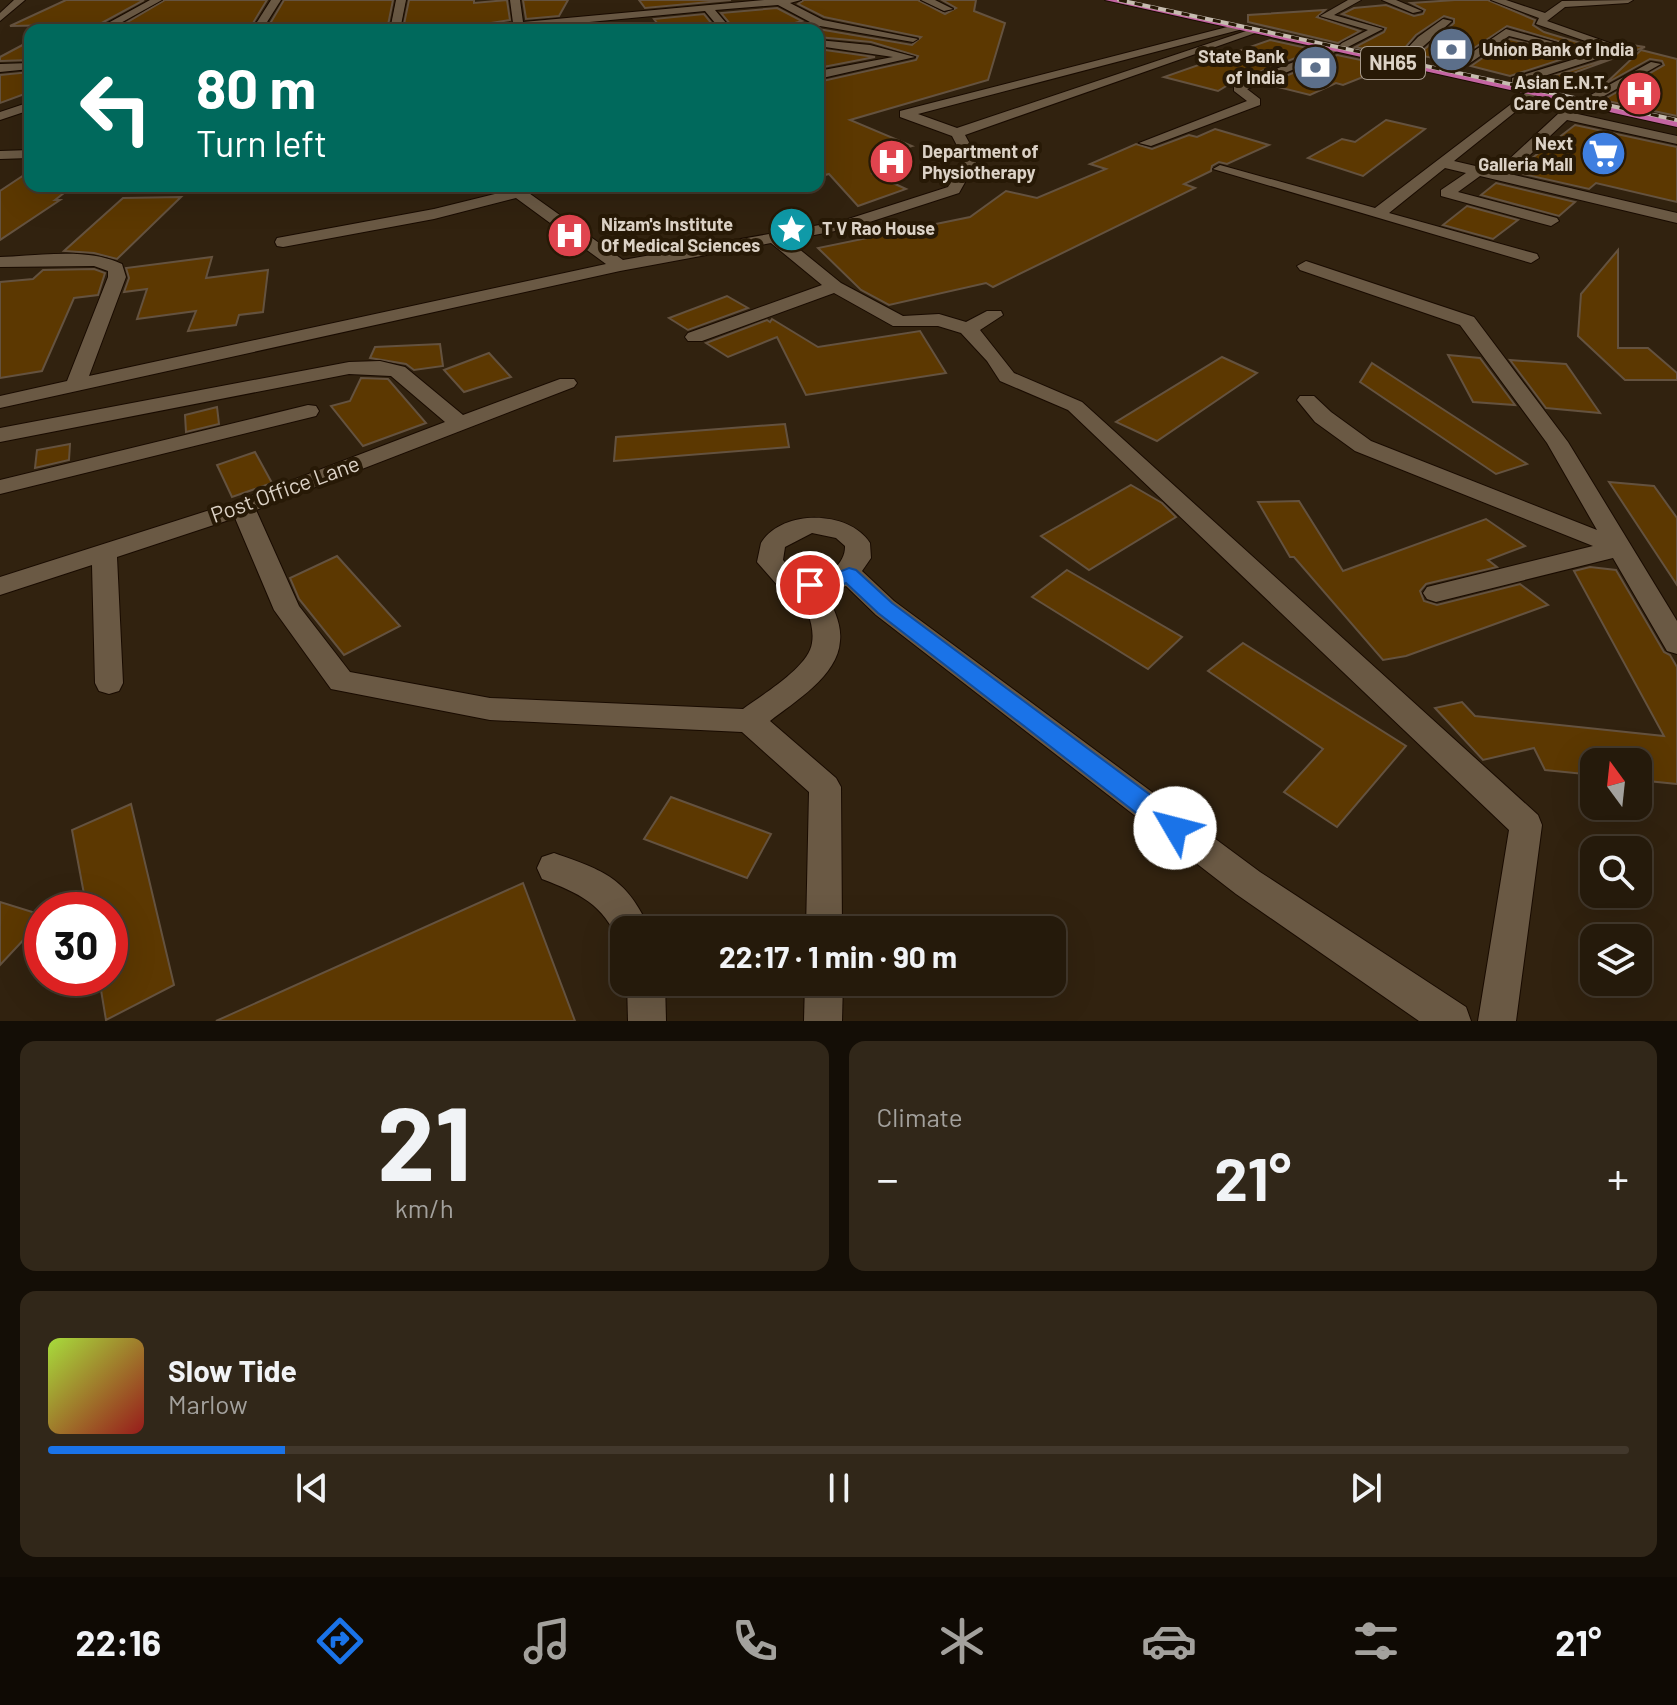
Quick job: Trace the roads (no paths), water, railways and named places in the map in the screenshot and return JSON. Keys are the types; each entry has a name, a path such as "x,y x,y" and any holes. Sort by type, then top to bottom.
{"highway":[{"name":"NH65","path":"1110,0 1253,32 1405,57 1677,113"},
{"name":"NH65","path":"1136,0 1531,93 1677,123"}],"street":[{"path":"0,18 20,0"},
{"path":"112,24 157,0"},
{"path":"261,24 276,0"},
{"path":"396,24 401,0"},
{"path":"515,0 518,24"},
{"path":"530,24 796,0"},
{"path":"926,0 948,9"},
{"path":"1146,143 1256,102 1238,88 1349,49 1378,29 1325,16 1356,0"},
{"path":"1387,0 1417,11"},
{"path":"1496,0 1604,46 1593,53 1516,81"},
{"path":"1545,23 1562,4 1628,0"},
{"path":"780,2 820,23 913,39"},
{"path":"708,9 722,24"},
{"path":"645,14 654,24"},
{"path":"1502,14 1545,23"},
{"path":"1405,57 1422,39 1447,21"},
{"path":"815,24 820,23"},
{"path":"1235,28 905,114 957,133 1145,66 1253,32"},
{"path":"1456,68 1506,32 1593,53"},
{"path":"824,44 870,48 909,57 824,74"},
{"path":"1118,58 1145,66"},
{"path":"1532,63 1554,68"},
{"path":"1593,97 1655,64"},
{"path":"0,68 24,66"},
{"path":"1379,213 1531,93"},
{"path":"0,105 24,98"},
{"path":"1510,166 1577,103"},
{"path":"0,116 24,108"},
{"path":"1564,115 1677,140"},
{"path":"0,402 620,266 845,225 954,190 971,159 957,133"},
{"path":"0,155 24,154"},
{"path":"1448,159 1510,166 1677,206"},
{"path":"1448,159 1478,171 1677,218"},
{"path":"1220,169 1531,258"},
{"path":"1478,171 1446,193 1551,221"},
{"path":"283,242 434,214 504,192"},
{"path":"518,192 620,266"},
{"path":"775,238 835,287 900,322 939,320 968,329 995,358 1007,377 1075,406 1526,825 1497,1021"},
{"path":"0,262 85,261 110,263 116,268 117,277 75,386"},
{"path":"1306,266 1467,321 1557,442 1677,644"},
{"path":"695,337 835,287"},
{"path":"968,329 994,315"},
{"path":"0,435 349,368 380,367 398,371 460,424"},
{"name":"Post Office Lane","path":"0,586 243,507 567,383"},
{"path":"1307,400 1323,417 1363,446 1620,548"},
{"path":"0,487 308,411"},
{"path":"243,507 287,610 341,681 490,709 749,721 825,787 824,916"},
{"path":"827,526 848,534 860,553 860,560 849,574 827,584 810,585 785,578 770,562 773,543 795,529 827,526"},
{"path":"1436,593 1620,548"},
{"path":"104,551 109,683"},
{"path":"849,574 885,608 1248,883 1452,1021"},
{"path":"749,721 812,670 826,648 826,625 810,585"},
{"path":"554,868 602,885 625,916"},
{"path":"646,996 647,1021"},
{"path":"823,1021 824,996"}],"railway":[{"path":"1119,0 1677,120"}],"place":[{"name":"Union Bank of India","path":"1451,50"},
{"name":"State Bank of India","path":"1316,67"},
{"name":"Asian E.N.T. Care Centre","path":"1639,93"},
{"name":"Next Galleria Mall","path":"1604,154"},
{"name":"Department of Physiotherapy","path":"891,162"},
{"name":"T V Rao House","path":"791,229"},
{"name":"Nizam's Institute Of Medical Sciences","path":"570,235"}]}
